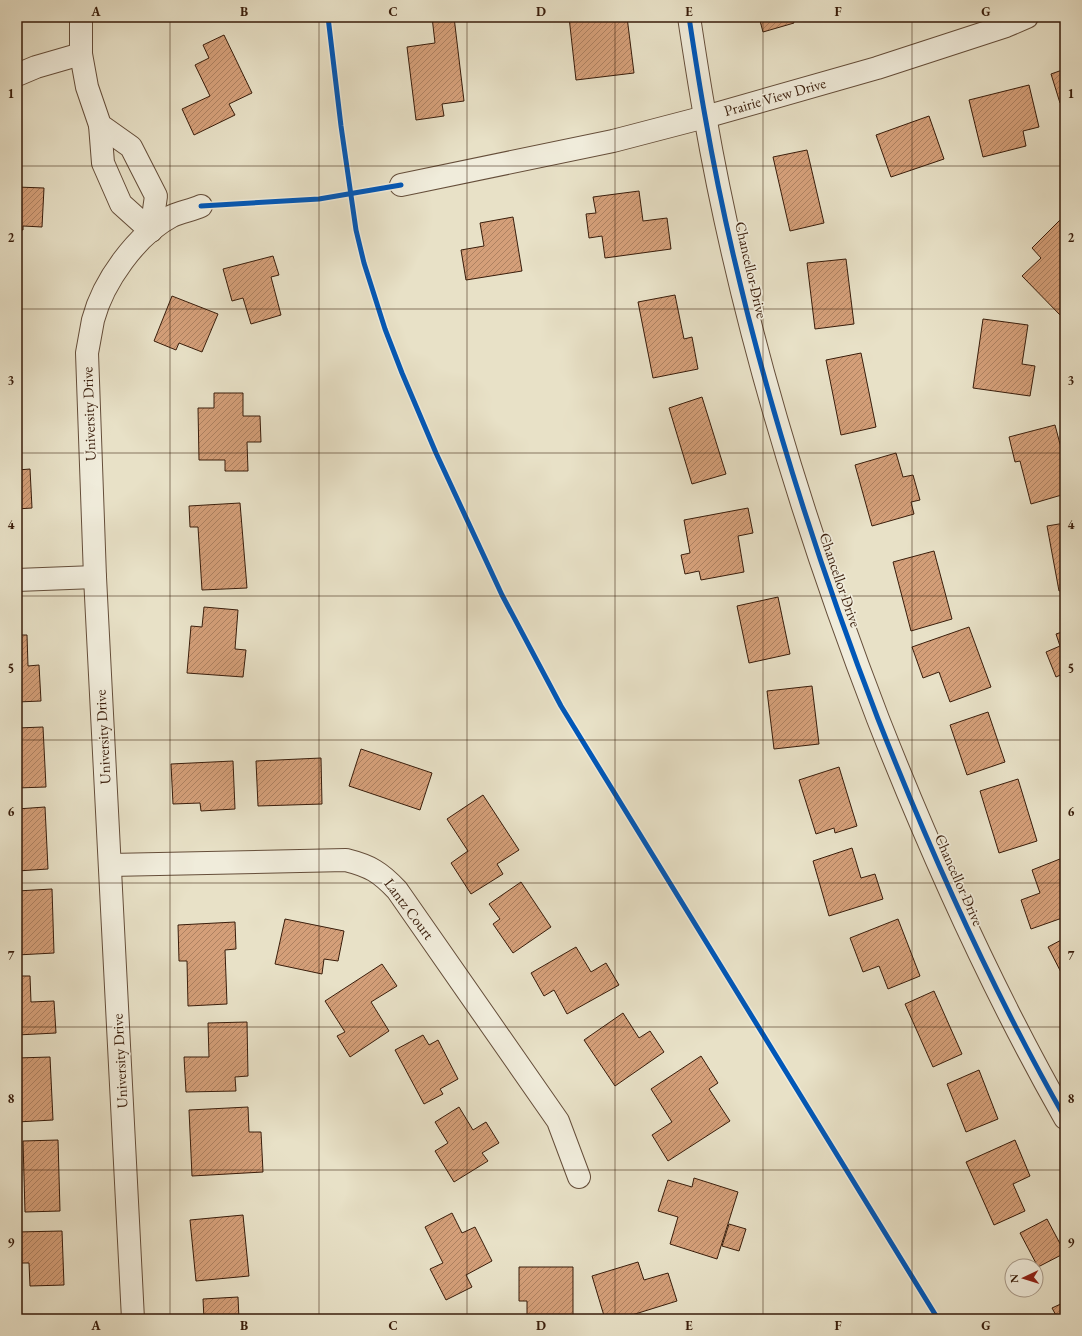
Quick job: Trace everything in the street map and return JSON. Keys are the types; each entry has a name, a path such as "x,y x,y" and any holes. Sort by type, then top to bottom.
{"street":[{"path":"81,17 82,54 87,87 100,125 103,163 121,204 151,230"},
{"name":"Chancellor Drive","path":"689,17 705,117 734,256 765,377 804,512 849,642 907,793 955,904 1007,1013 1065,1118"},
{"name":"Prairie View Drive","path":"400,185 598,144 705,117 877,68 1006,26 1027,17"},
{"path":"17,75 36,67 82,54"},
{"path":"100,125 130,147 156,196 151,230"},
{"name":"University Drive","path":"132,1319 95,577 88,353 94,319 106,287 125,258 151,230 172,216 201,206"},
{"path":"17,580 95,577"},
{"name":"Lantz Court","path":"110,865 346,860 366,864 383,875 397,890 558,1121 579,1177"}],"building":[{"path":"432,17 454,17 464,101 442,104 444,116 416,120 407,47 435,43"},
{"path":"569,17 627,17 634,73 576,80"},
{"path":"759,17 800,17 793,19 794,23 763,32"},
{"path":"224,35 252,93 229,104 235,115 194,135 182,109 210,96 195,65 209,58 203,45"},
{"path":"1065,69 1065,102 1060,103 1051,74"},
{"path":"1029,85 1039,127 1023,131 1026,146 983,157 969,100"},
{"path":"929,116 944,159 891,177 876,135"},
{"path":"807,150 824,223 790,231 773,157"},
{"path":"17,187 44,188 42,227 23,226 23,230 17,230"},
{"path":"639,191 643,221 667,218 671,249 605,258 602,236 589,238 586,214 596,213 593,197"},
{"path":"513,217 522,271 466,280 461,250 484,246 480,223"},
{"path":"1062,218 1065,221 1065,314 1062,317 1022,276 1041,258 1032,248"},
{"path":"273,256 279,275 271,277 281,315 251,324 243,298 232,301 223,269"},
{"path":"846,259 854,324 815,329 807,263"},
{"path":"675,295 684,339 692,337 698,369 653,378 638,302"},
{"path":"172,296 218,314 202,352 179,343 176,350 154,341"},
{"path":"983,319 1028,325 1022,364 1035,366 1030,396 973,388"},
{"path":"861,353 876,427 841,435 826,360"},
{"path":"214,393 243,393 243,416 260,416 261,442 247,442 248,471 225,471 225,460 199,460 198,408 214,408"},
{"path":"702,397 726,474 692,484 669,408"},
{"path":"1055,425 1065,463 1065,494 1031,504 1020,461 1015,462 1009,437"},
{"path":"17,448 18,470 30,469 32,508 17,509"},
{"path":"896,453 903,477 913,475 920,500 911,502 914,514 872,526 855,465"},
{"path":"240,503 247,588 202,590 198,527 190,527 189,506"},
{"path":"748,508 753,533 738,536 744,572 701,580 699,571 685,574 681,555 690,553 684,520"},
{"path":"1065,523 1065,590 1059,591 1047,526"},
{"path":"934,551 952,619 911,631 893,562"},
{"path":"778,597 790,654 749,663 737,606"},
{"path":"204,607 238,610 235,649 246,650 243,677 187,673 191,626 202,627"},
{"path":"969,627 991,687 950,702 939,672 923,678 912,647"},
{"path":"1065,631 1065,673 1056,677 1046,652 1060,646 1056,634"},
{"path":"17,635 27,635 28,666 39,665 41,701 17,702"},
{"path":"812,686 819,744 774,749 767,691"},
{"path":"988,712 1005,762 967,775 950,725"},
{"path":"43,727 46,787 17,788 17,728"},
{"path":"361,749 432,773 420,810 349,786"},
{"path":"321,758 322,804 258,806 256,761"},
{"path":"233,761 235,809 201,811 200,803 173,804 171,764"},
{"path":"839,767 857,826 835,833 834,828 816,834 799,780"},
{"path":"1018,779 1037,841 999,853 980,791"},
{"path":"483,795 519,850 497,864 503,874 471,894 451,863 468,851 447,819"},
{"path":"45,807 48,869 17,871 17,809"},
{"path":"852,848 861,878 875,874 883,899 829,916 813,861"},
{"path":"1065,857 1065,917 1031,929 1021,900 1040,893 1032,870"},
{"path":"521,882 551,927 513,953 493,924 500,919 489,904"},
{"path":"52,889 54,953 17,955 17,891"},
{"path":"285,919 344,931 338,961 324,959 322,974 275,964"},
{"path":"898,919 920,976 888,989 879,966 863,972 850,938"},
{"path":"235,922 236,949 225,950 227,1004 188,1006 187,961 179,961 178,925"},
{"path":"1065,938 1065,980 1048,947"},
{"path":"576,947 591,972 606,963 619,985 567,1014 554,990 544,996 531,973"},
{"path":"382,964 397,986 371,1002 389,1031 350,1057 337,1036 345,1032 325,1001"},
{"path":"17,976 30,976 31,1002 54,1001 56,1033 17,1035"},
{"path":"934,991 962,1054 933,1067 905,1004"},
{"path":"623,1013 639,1038 650,1031 664,1052 615,1086 584,1040"},
{"path":"247,1022 248,1076 235,1077 236,1091 186,1092 184,1057 209,1057 208,1023"},
{"path":"423,1035 429,1045 438,1040 458,1079 440,1089 443,1094 424,1104 395,1050"},
{"path":"701,1056 718,1083 709,1089 730,1121 668,1161 652,1135 672,1122 651,1089"},
{"path":"50,1057 53,1120 17,1122 17,1058"},
{"path":"979,1070 998,1119 966,1132 947,1084"},
{"path":"248,1107 249,1132 261,1132 263,1172 192,1176 189,1110"},
{"path":"459,1107 473,1130 486,1122 499,1143 482,1153 488,1161 454,1182 435,1151 448,1143 435,1122"},
{"path":"58,1140 60,1211 25,1212 23,1141"},
{"path":"1015,1140 1030,1176 1013,1184 1025,1211 994,1225 966,1162"},
{"path":"694,1178 738,1192 717,1259 670,1244 678,1217 658,1211 668,1180 692,1187"},
{"path":"452,1213 462,1233 475,1227 492,1261 466,1275 472,1287 446,1300 430,1269 443,1263 425,1227"},
{"path":"243,1215 249,1276 196,1281 190,1220"},
{"path":"1047,1219 1065,1253 1044,1264 1044,1258 1033,1258 1020,1233"},
{"path":"729,1224 746,1229 739,1251 722,1246"},
{"path":"62,1231 64,1285 30,1286 29,1263 17,1263 17,1232"},
{"path":"638,1262 644,1280 668,1273 677,1301 619,1319 605,1319 592,1276"},
{"path":"519,1267 573,1267 573,1319 527,1319 527,1301 519,1301"},
{"path":"238,1297 239,1319 204,1319 203,1299"},
{"path":"1065,1302 1065,1319 1058,1319 1052,1308"}],"cycle path":[{"path":"328,17 341,126 356,230 364,263 385,329 402,373 436,453 502,595 561,706 938,1319"},
{"path":"689,17 705,116 737,270 777,422 824,571 878,719 964,922 1038,1070 1065,1118"},
{"path":"201,206 319,199 401,185"}]}
